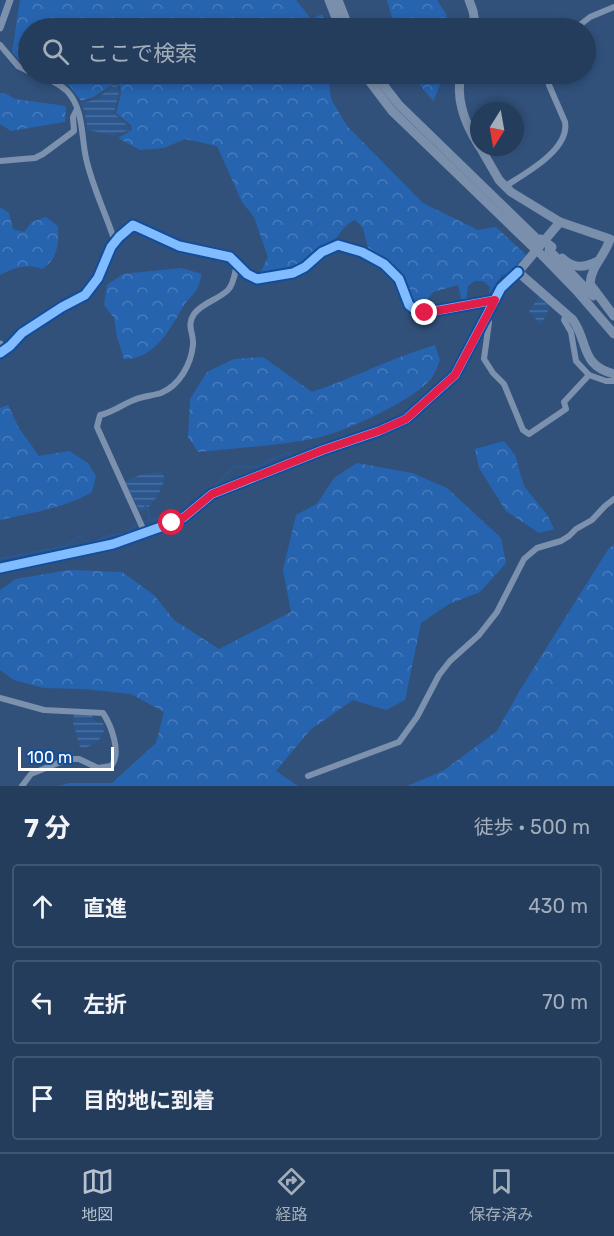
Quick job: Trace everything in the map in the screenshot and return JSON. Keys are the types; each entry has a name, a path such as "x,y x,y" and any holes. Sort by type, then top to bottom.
{"main road":[{"path":"329,0 335,18"},
{"path":"338,0 345,18"},
{"path":"470,0 474,18"},
{"path":"372,84 392,111 548,251 614,321"},
{"path":"383,84 399,105 538,242"},
{"path":"459,84 464,118 470,130"},
{"path":"485,156 504,187 560,222 612,240 590,274 590,284 614,316"},
{"path":"560,222 518,272 566,314 579,330 588,357 593,364 611,372"},
{"path":"548,251 574,266 581,267 598,261"},
{"path":"548,251 576,290 614,334"},
{"path":"576,290 584,305 614,341"}],"street":[{"path":"0,28 10,0"},
{"path":"589,18 614,7"},
{"path":"0,45 18,66"},
{"path":"57,84 67,91 81,117 86,157 115,242"},
{"path":"504,187 541,163 553,152 564,136 565,122 549,84"},
{"path":"0,161 35,158 43,154 74,130 74,117 77,109"},
{"path":"0,354 21,333 85,294 98,278 111,247 133,225 179,246 230,257 247,274 257,279 293,273 306,267 322,252 338,245 362,252 388,268 399,279 409,305 418,312 495,300"},
{"path":"145,533 97,427 100,415 108,414 136,399 162,393 186,371 193,343 189,328 190,321 201,306 229,290 237,264"},
{"path":"0,568 103,546 145,533 183,518 212,494 406,419 455,375 501,288 518,272"},
{"path":"566,314 564,320 571,332 576,361 589,375 606,381 614,381"},
{"path":"485,318 489,322 484,359 493,374 504,384 524,430 532,433 566,409 564,402 589,375"},
{"path":"0,344 0,354"},
{"path":"308,776 399,742 417,717 439,675 450,661 479,635 497,612 524,559 537,549 569,536 592,520 614,499"},
{"path":"0,699 44,710 103,713 113,739 116,751 115,761 111,766 98,768 79,759 68,759 31,774 22,786"}],"green space":[{"path":"20,0 296,0 310,18 18,18 18,59 12,52"},
{"path":"387,0 437,0 447,18 392,18"},
{"path":"67,84 113,84 93,97 81,101"},
{"path":"117,84 329,84 331,99 347,126 423,203 478,230 496,227 526,255 508,274 502,275 489,294 490,287 483,281 475,281 468,286 466,300 462,302 458,285 433,292 423,305 415,306 402,277 394,266 369,252 363,228 355,220 345,227 332,242 306,260 259,275 268,257 254,217 242,202 217,146 185,139 164,148 140,150 118,138 132,130 131,125 116,113 121,94 120,86"},
{"path":"419,84 441,84 433,101"},
{"path":"0,93 5,93 15,99 66,106 65,122 11,131 0,124"},
{"path":"0,207 9,213 13,229 24,232 32,222 46,217 58,226 54,256 42,269 31,266 20,267 0,275"},
{"path":"181,268 202,274 196,291 153,348 135,358 124,359 114,318 104,305 107,285 123,274"},
{"path":"435,345 440,360 430,380 392,407 340,431 312,439 198,452 188,437 190,399 207,372 234,359 263,357 312,392"},
{"path":"8,405 19,428 39,456 69,451 88,463 96,476 92,492 59,506 0,520 0,408"},
{"path":"504,441 515,455 524,486 548,516 554,529 539,533 506,511 479,468 475,449"},
{"path":"357,463 412,473 447,488 501,538 506,563 480,592 449,604 421,623 405,700 386,710 353,700 310,730 276,771 298,786 59,786 69,783 112,783 156,743 164,712 131,694 44,688 14,680 0,670 0,590 16,579 69,570 122,572 154,595 174,620 219,649 291,612 283,570 296,515 317,504 334,478"},
{"path":"614,545 614,786 407,786 443,771 497,731 609,548"}],"shaded area":[{"path":"113,85 117,85 119,92 114,113 128,126 129,130 113,136 86,129 87,123 82,103 97,99"},
{"path":"539,297 550,307 541,325 529,311"},
{"path":"161,472 165,478 159,493 145,510 140,512 125,481 143,474"},
{"path":"74,713 92,715 94,721 103,723 104,732 100,738 85,748 80,747 73,723"}],"waterway":[{"path":"0,14 3,0"},
{"path":"143,522 151,519 176,518 234,467 258,467 278,456 289,453 290,457 301,455 376,429 408,413"},
{"path":"145,506 149,519"},
{"path":"0,559 67,546 80,536 90,544 108,536 126,533 137,524"}],"cycle path":[{"path":"0,353 22,333 85,295 98,278 111,247 133,225 179,246 230,257 247,274 257,279 293,273 305,267 322,252 338,245 362,252 384,264 399,279 409,305 418,312 495,300"},
{"path":"0,568 113,544 172,523 183,518 212,494 406,419 455,375 501,288 518,272"}],"route":[{"path":"172,523 183,518 212,494 406,419 455,375 495,300 425,313"}]}
